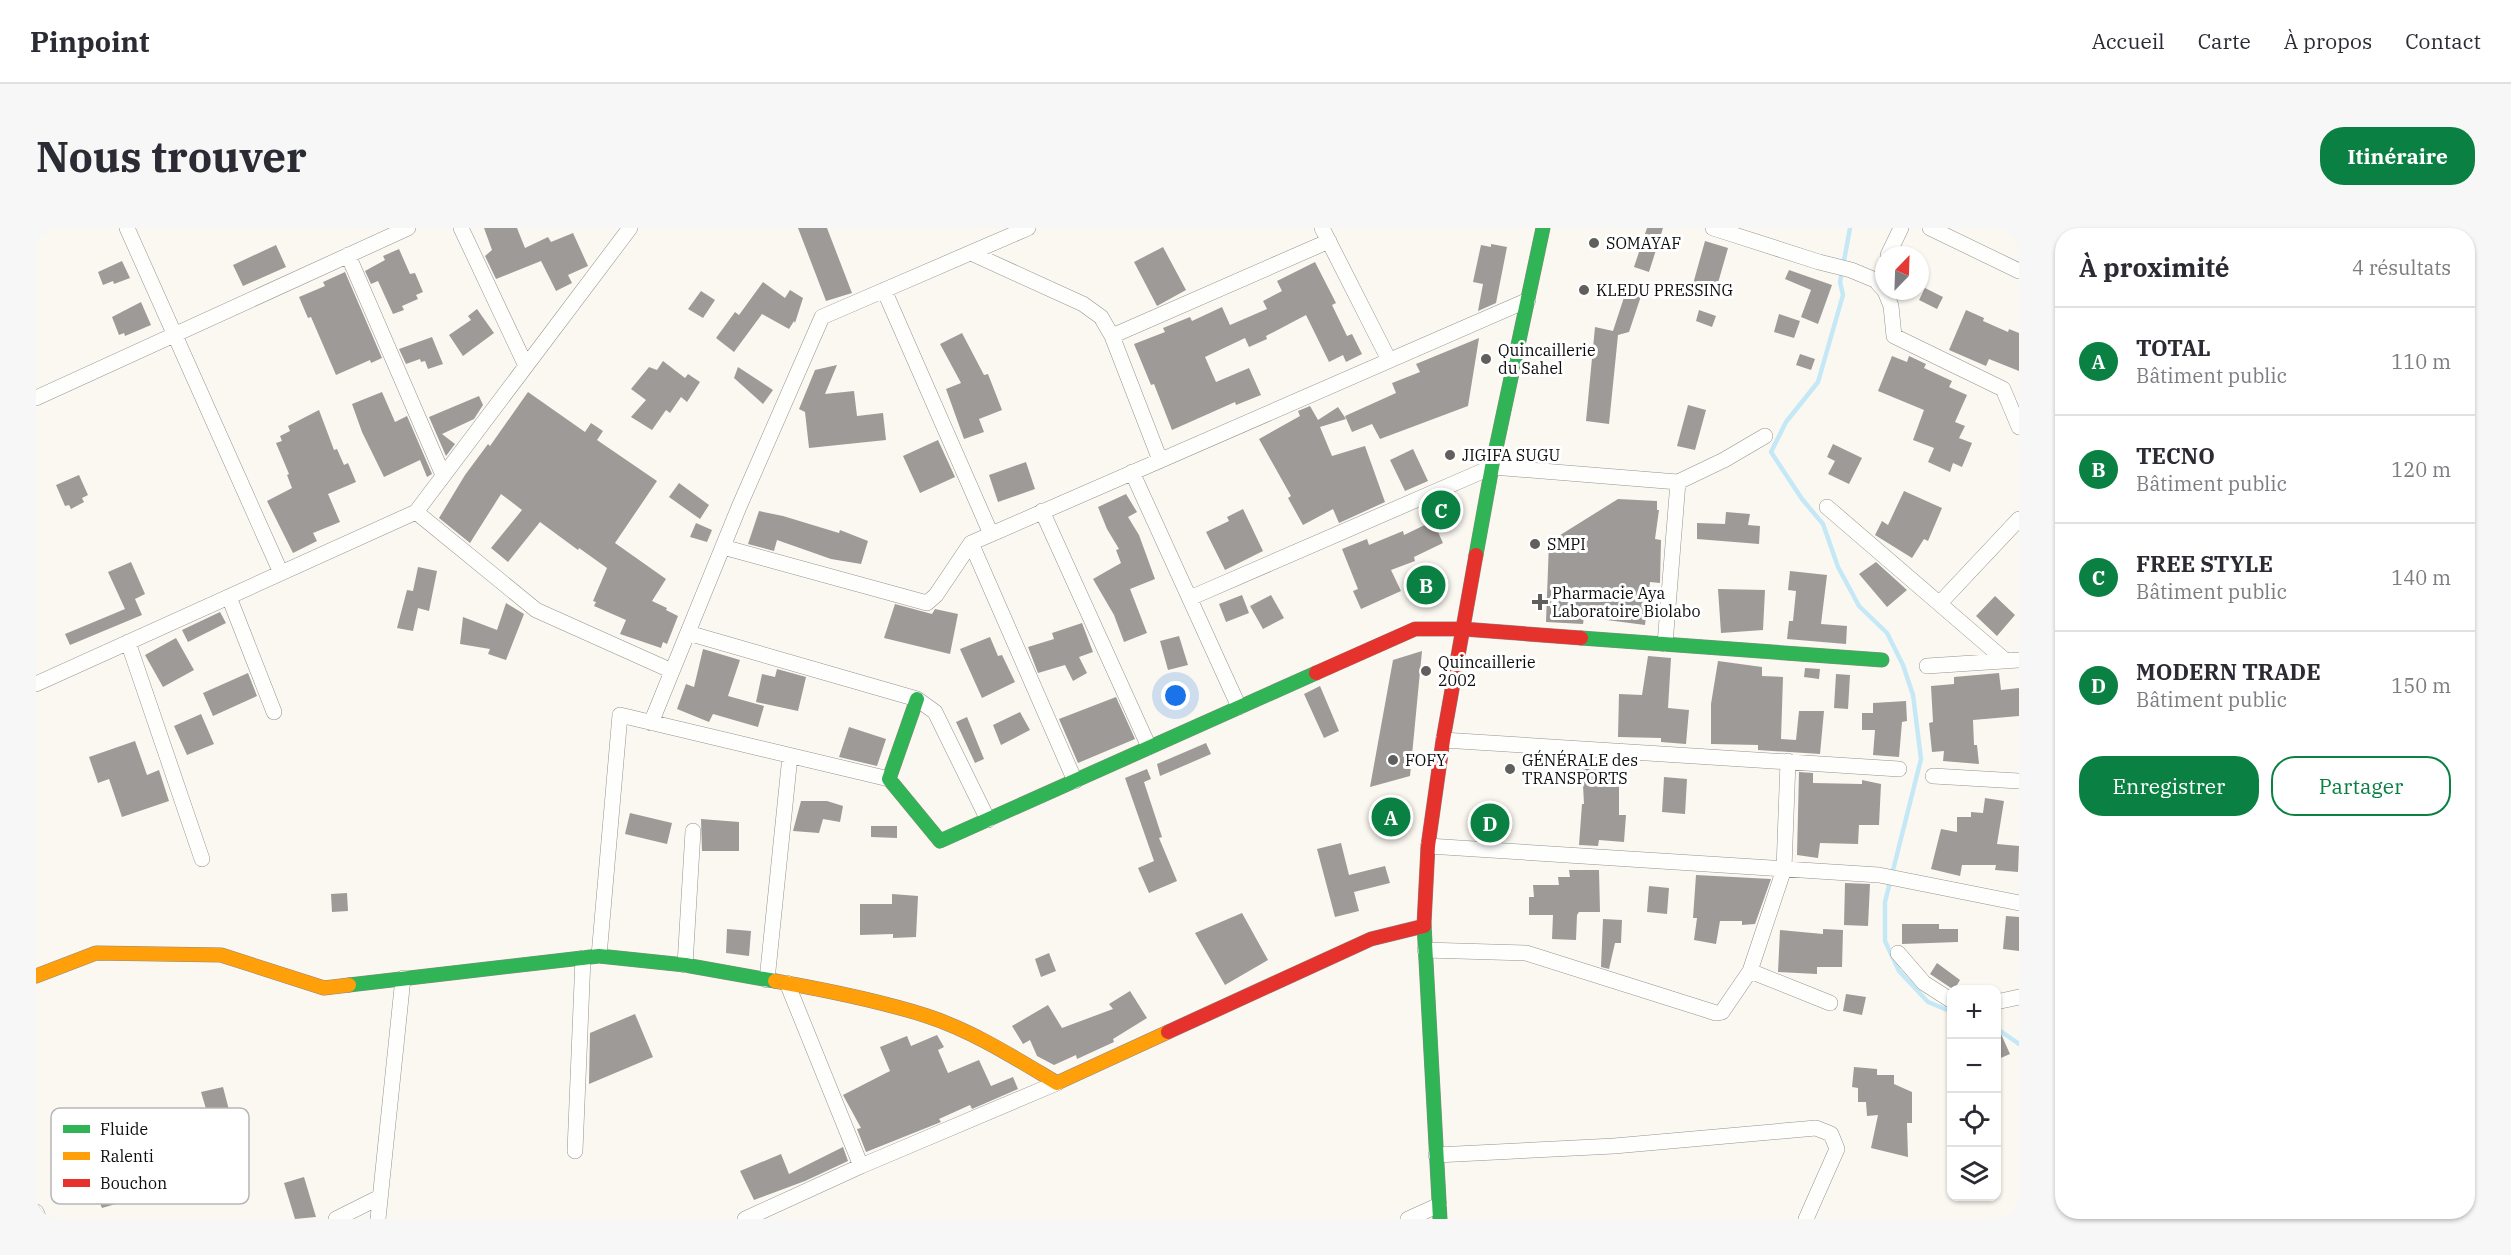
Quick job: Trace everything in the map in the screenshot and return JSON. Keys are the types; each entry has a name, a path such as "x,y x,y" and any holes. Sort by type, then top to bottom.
{"street":[{"path":"127,228 281,573"},
{"path":"36,398 408,228"},
{"path":"461,228 526,366"},
{"path":"36,684 416,512 630,228"},
{"path":"651,723 822,316 1028,228"},
{"path":"1408,1219 1440,1212 1424,926 1428,846 1443,740 1492,467 1543,228"},
{"path":"1713,228 1851,270 1875,284"},
{"path":"1892,246 1901,228"},
{"path":"1930,228 2019,271"},
{"path":"1112,336 1326,234 1389,360"},
{"path":"971,253 1083,304 1101,317 1112,336 1160,460"},
{"path":"348,255 443,476"},
{"path":"884,290 991,534"},
{"path":"723,547 927,603 936,595 971,543 1528,300"},
{"path":"1888,300 1891,306 1894,336 2003,389 2019,427"},
{"path":"1190,598 1492,467 1678,482 1724,460 1765,436"},
{"path":"1132,472 1239,707"},
{"path":"1665,644 1678,482"},
{"path":"1827,507 1940,603 2013,661"},
{"path":"416,512 536,610 672,671"},
{"path":"1042,512 1149,747"},
{"path":"1940,603 2019,519"},
{"path":"971,543 1075,781"},
{"path":"229,597 274,712"},
{"path":"599,956 620,716 889,779 940,841 1415,629 1463,629 1882,660"},
{"path":"688,633 917,699 935,712 988,820"},
{"path":"128,642 202,859"},
{"path":"1927,666 2013,661"},
{"path":"889,779 917,699"},
{"path":"1443,740 1899,769"},
{"path":"767,980 790,756"},
{"path":"1425,950 1526,952 1716,1013 1722,1012 1750,971 1784,869 1788,761"},
{"path":"1933,776 2019,782"},
{"path":"685,965 693,831"},
{"path":"1428,846 1879,875 2019,903"},
{"path":"745,1219 861,1166 1058,1083 1371,939 1424,926"},
{"path":"36,976 96,953 221,955 324,988 599,956 685,965 840,993 928,1016 982,1039 1058,1083"},
{"path":"1898,953 1924,983 1947,998"},
{"path":"575,1152 583,958"},
{"path":"1750,971 1830,1003"},
{"path":"378,1219 403,978"},
{"path":"787,983 861,1166"},
{"path":"2001,1001 2019,997"},
{"path":"1436,1155 1614,1146 1816,1128 1831,1134 1837,1149 1806,1219"},
{"path":"336,1219 380,1197"},
{"path":"36,1212 39,1219"}],"building":[{"path":"484,228 517,228 525,248 548,237 551,242 573,233 588,266 568,275 572,283 556,291 541,261 496,279 485,256 492,250"},
{"path":"798,228 827,228 852,293 826,301"},
{"path":"1647,228 1663,228 1649,272 1634,267"},
{"path":"1705,241 1728,248 1716,290 1693,284"},
{"path":"1491,244 1507,247 1496,303 1478,311 1483,284 1473,282 1481,245 1491,247"},
{"path":"276,245 286,267 243,286 233,265"},
{"path":"1163,247 1186,290 1157,306 1134,262"},
{"path":"399,249 410,274 415,273 423,292 416,295 418,299 402,306 404,310 393,314 378,281 371,284 365,271 385,260 383,256"},
{"path":"122,261 130,278 103,285 98,272"},
{"path":"1315,262 1336,303 1332,305 1347,336 1352,334 1362,354 1346,362 1343,355 1329,362 1306,315 1266,336 1267,339 1249,347 1245,338 1205,357 1216,382 1249,368 1261,395 1236,405 1235,402 1172,430 1154,384 1151,385 1134,344 1165,332 1163,328 1190,317 1192,321 1222,307 1230,325 1267,309 1263,301 1282,291 1277,281"},
{"path":"1789,270 1832,285 1818,324 1801,317 1811,290 1785,279"},
{"path":"345,272 382,358 371,363 370,360 336,375 311,317 308,318 299,297 325,286 323,282"},
{"path":"763,282 785,298 790,290 803,298 795,323 794,321 789,329 762,314 734,352 716,338 735,312 739,315"},
{"path":"1628,285 1643,290 1629,332 1618,335 1609,424 1586,421 1595,327 1613,331"},
{"path":"1929,290 1943,297 1937,309 1919,300 1929,300"},
{"path":"701,291 715,300 703,318 688,309"},
{"path":"141,302 151,325 125,336 124,333 119,335 112,317"},
{"path":"477,309 494,333 463,356 449,335 471,320 468,316"},
{"path":"1699,310 1716,316 1712,327 1696,321"},
{"path":"1966,310 1984,318 1983,321 2008,332 2009,329 2019,333 2019,371 1989,359 1986,366 1949,350"},
{"path":"1779,314 1800,321 1794,338 1774,332"},
{"path":"962,333 984,375 988,374 1002,410 979,419 984,432 964,439 946,389 961,383 940,344"},
{"path":"432,337 443,364 428,369 425,361 421,362 420,359 406,364 399,349"},
{"path":"1479,338 1468,406 1380,439 1372,424 1352,432 1345,416 1396,393 1392,383 1420,372 1416,364"},
{"path":"1800,354 1815,359 1811,370 1796,365"},
{"path":"1892,356 1907,362 1909,356 1926,364 1924,368 1952,381 1949,387 1967,395 1955,422 1965,426 1959,438 1972,443 1962,467 1953,463 1950,472 1928,462 1934,448 1913,440 1924,410 1878,391"},
{"path":"663,361 685,378 688,374 700,382 687,402 681,397 670,413 666,410 652,430 631,417 646,400 631,389 649,367 657,370"},
{"path":"837,365 825,394 854,391 857,416 883,413 886,440 809,448 805,412 799,409 815,370"},
{"path":"738,367 773,390 763,404 734,378"},
{"path":"382,392 395,422 407,416 432,474 427,477 420,460 384,477 362,432 352,404"},
{"path":"528,392 585,432 591,423 603,431 597,440 657,481 615,543 666,579 652,601 678,616 667,644 663,642 661,648 620,634 626,620 594,606 596,602 593,601 607,568 540,522 508,562 491,548 522,510 501,494 470,543 439,518 465,475 488,444 490,446"},
{"path":"479,396 483,405 474,419 442,434 455,444 446,456 429,417"},
{"path":"1688,405 1706,410 1695,450 1677,446"},
{"path":"1310,406 1318,420 1338,407 1346,419 1320,427 1332,456 1365,446 1385,502 1339,523 1333,509 1303,525 1288,498 1291,496 1259,439 1300,416 1298,411"},
{"path":"319,410 334,450 337,449 344,465 348,463 356,482 328,494 340,522 313,533 317,541 293,553 267,501 292,488 287,475 289,474 276,443 282,441 280,436 290,431 288,426"},
{"path":"938,440 955,477 920,493 903,456"},
{"path":"1833,444 1862,458 1849,484 1828,474 1835,461 1827,457"},
{"path":"1413,449 1428,481 1405,491 1390,460"},
{"path":"1026,462 1035,489 998,502 989,475"},
{"path":"79,475 88,495 82,498 84,502 71,509 69,505 65,506 56,485"},
{"path":"679,483 709,505 700,519 669,497"},
{"path":"1904,491 1942,508 1928,541 1924,539 1912,558 1875,535 1882,521 1888,525"},
{"path":"1126,494 1137,512 1128,517 1139,535 1155,579 1130,589 1147,633 1124,642 1114,615 1093,579 1121,563 1116,550 1119,549 1098,507"},
{"path":"1618,499 1657,501 1657,510 1659,510 1655,539 1661,540 1660,583 1650,582 1645,625 1584,617 1583,624 1546,622 1549,542"},
{"path":"1243,509 1263,551 1225,570 1206,532 1229,521 1227,517"},
{"path":"759,511 839,533 840,530 868,541 861,564 831,559 777,540 774,551 748,544"},
{"path":"1726,512 1750,514 1748,525 1760,526 1759,544 1697,539 1697,523 1725,524"},
{"path":"1433,521 1443,543 1414,557 1415,561 1391,570 1401,591 1361,609 1353,591 1358,589 1342,549 1367,539 1369,545 1403,531 1404,535"},
{"path":"696,523 712,530 707,542 690,537"},
{"path":"131,562 145,594 135,599 142,615 70,645 65,634 125,609 108,572"},
{"path":"1876,562 1907,590 1887,607 1859,574"},
{"path":"418,567 437,571 429,611 418,608 413,631 397,628 407,590 413,591"},
{"path":"1790,571 1827,575 1821,624 1847,626 1846,644 1787,639 1789,621 1793,621 1796,591 1788,590"},
{"path":"1718,589 1765,590 1763,630 1721,633"},
{"path":"1242,595 1249,613 1226,622 1219,604"},
{"path":"1271,595 1284,618 1263,629 1250,606"},
{"path":"1995,596 2015,615 1997,636 1976,616"},
{"path":"506,603 524,614 506,660 488,654 490,649 460,644 463,617 497,630"},
{"path":"895,604 932,614 935,609 958,614 950,654 884,638"},
{"path":"220,612 226,623 188,642 182,630"},
{"path":"1082,623 1093,652 1079,657 1087,673 1073,681 1065,665 1038,673 1028,647 1054,639 1052,633"},
{"path":"1179,636 1188,665 1168,670 1160,641"},
{"path":"990,637 998,656 1002,655 1015,682 982,698 960,649"},
{"path":"176,638 194,670 163,687 145,655"},
{"path":"703,649 740,660 728,696 764,706 758,727 713,714 709,722 677,709 686,684 694,687"},
{"path":"1422,651 1410,776 1370,787 1393,660"},
{"path":"1648,656 1671,658 1668,708 1689,710 1686,744 1661,742 1661,738 1618,737 1619,694 1642,695"},
{"path":"1718,661 1762,667 1762,676 1783,677 1781,739 1796,740 1799,711 1824,711 1820,754 1758,750 1758,745 1711,744 1711,704"},
{"path":"1805,668 1820,669 1819,679 1804,677"},
{"path":"777,669 806,677 798,711 756,702 762,674 775,677"},
{"path":"248,673 257,696 213,716 203,693"},
{"path":"1999,673 2001,690 2019,688 2019,716 1973,720 1974,745 1977,745 1979,764 1943,761 1944,751 1932,752 1929,723 1933,722 1931,686 1954,684 1954,677"},
{"path":"1836,674 1850,675 1848,709 1834,708"},
{"path":"1320,686 1339,731 1324,738 1304,694"},
{"path":"1116,697 1135,739 1078,763 1059,719"},
{"path":"1906,701 1907,721 1902,722 1899,757 1873,755 1875,730 1862,730 1862,713 1873,713 1873,703"},
{"path":"1020,712 1030,730 1001,745 993,725"},
{"path":"201,714 214,744 187,755 174,726"},
{"path":"967,717 984,759 975,763 956,722"},
{"path":"849,727 886,739 877,766 839,757"},
{"path":"135,741 147,775 159,770 169,801 122,817 109,779 98,783 89,757"},
{"path":"1206,743 1211,754 1160,776 1157,764"},
{"path":"1582,766 1595,766 1596,777 1619,777 1619,815 1626,815 1624,842 1599,840 1598,846 1579,845 1582,804 1584,804"},
{"path":"1147,769 1151,779 1144,782 1162,837 1159,838 1177,881 1149,893 1138,868 1154,861 1125,778"},
{"path":"1799,772 1813,773 1813,783 1862,784 1862,780 1881,784 1879,825 1859,825 1858,844 1820,843 1818,858 1797,855"},
{"path":"1664,777 1687,779 1685,814 1662,812"},
{"path":"1985,798 2004,801 1997,844 2019,846 2018,872 1995,870 1996,865 1962,865 1960,876 1931,869 1941,829 1957,832 1957,817 1971,817 1971,812 1983,813"},
{"path":"801,801 827,801 843,806 840,822 823,819 819,833 793,831"},
{"path":"630,813 672,823 667,844 625,834"},
{"path":"701,819 739,822 739,851 702,851"},
{"path":"871,826 897,826 897,838 871,837"},
{"path":"1341,843 1349,875 1385,866 1390,883 1354,892 1359,911 1335,917 1317,849"},
{"path":"1569,870 1599,870 1600,912 1579,912 1576,940 1552,939 1553,915 1529,915 1529,897 1534,897 1533,885 1559,885 1558,877 1570,877"},
{"path":"1696,875 1771,879 1755,924 1742,925 1742,921 1720,921 1716,944 1694,940 1697,918 1693,918"},
{"path":"1845,883 1870,884 1868,926 1844,925"},
{"path":"1649,886 1669,888 1667,914 1647,912"},
{"path":"347,893 348,911 332,912 331,894"},
{"path":"892,894 918,896 916,937 893,938 893,934 860,935 860,904 892,904"},
{"path":"1242,913 1268,960 1225,985 1195,933"},
{"path":"2006,916 2019,917 2019,951 2003,949"},
{"path":"1603,919 1622,920 1621,943 1615,943 1609,969 1601,967"},
{"path":"1902,924 1939,924 1939,929 1958,929 1958,942 1902,944"},
{"path":"727,929 751,931 749,956 726,953"},
{"path":"1823,929 1843,930 1842,967 1817,967 1817,974 1778,972 1780,930 1823,934"},
{"path":"1049,953 1056,971 1041,977 1035,959"},
{"path":"1937,963 1960,980 1957,985 1947,985 1930,974"},
{"path":"1130,991 1147,1018 1113,1039 1114,1042 1077,1059 1076,1055 1054,1065 1037,1056 1030,1040 1023,1044 1012,1026 1048,1005 1062,1028 1113,1009 1109,1004"},
{"path":"1846,994 1866,997 1862,1015 1843,1011"},
{"path":"635,1014 653,1057 589,1084 590,1033"},
{"path":"2001,1034 2010,1054 2001,1058"},
{"path":"937,1035 944,1047 938,1050 948,1073 979,1060 991,1086 1013,1077 1018,1089 972,1109 970,1105 939,1119 941,1122 866,1152 857,1129 861,1128 843,1095 890,1071 880,1047 907,1036 911,1046"},
{"path":"1854,1067 1877,1069 1877,1075 1894,1075 1894,1084 1912,1092 1912,1123 1907,1123 1908,1157 1871,1148 1878,1115 1867,1116 1866,1102 1858,1102 1858,1088 1852,1087"},
{"path":"223,1087 228,1108 206,1108 201,1092"},
{"path":"843,1147 848,1161 805,1181 754,1200 740,1171 781,1154 789,1174"},
{"path":"304,1177 316,1217 295,1219 284,1183"},
{"path":"100,1204 116,1204 102,1208"}],"waterway":[{"path":"1850,228 1840,282 1843,295 1818,382 1786,422 1771,452 1802,499 1823,524 1838,567 1859,606 1887,633 1903,665 1913,695 1921,759 1885,902 1885,941 1899,971 1928,1002 1947,1010"},
{"path":"2001,1031 2019,1044"}],"traffic: fast":[{"path":"1476,555 1492,467 1543,228"},
{"path":"1581,638 1882,660"},
{"path":"917,699 889,779 940,841 1316,673"},
{"path":"1424,924 1440,1219"},
{"path":"349,985 599,956 685,965 775,981"}],"traffic: slow":[{"path":"36,976 96,953 221,955 324,988 349,985"},
{"path":"775,981 870,1000 944,1022 994,1046 1057,1083 1168,1032"}],"traffic: jam":[{"path":"1424,924 1428,846 1443,740 1476,555"},
{"path":"1316,673 1415,629 1463,629 1581,638"},
{"path":"1168,1032 1371,939 1424,926"}],"place":[{"name":"SOMAYAF","path":"1594,243"},
{"name":"KLEDU PRESSING","path":"1584,290"},
{"name":"Quincaillerie du Sahel","path":"1486,359"},
{"name":"JIGIFA SUGU","path":"1450,455"},
{"name":"FREE STYLE","path":"1441,510"},
{"name":"SMPI","path":"1535,544"},
{"name":"TECNO","path":"1426,585"},
{"name":"Pharmacie Aya Laboratoire Biolabo","path":"1540,602"},
{"name":"Quincaillerie 2002","path":"1426,671"},
{"name":"FOFY","path":"1393,760"},
{"name":"GÉNÉRALE des TRANSPORTS","path":"1510,769"},
{"name":"TOTAL","path":"1391,817"},
{"name":"MODERN TRADE","path":"1490,823"}]}
